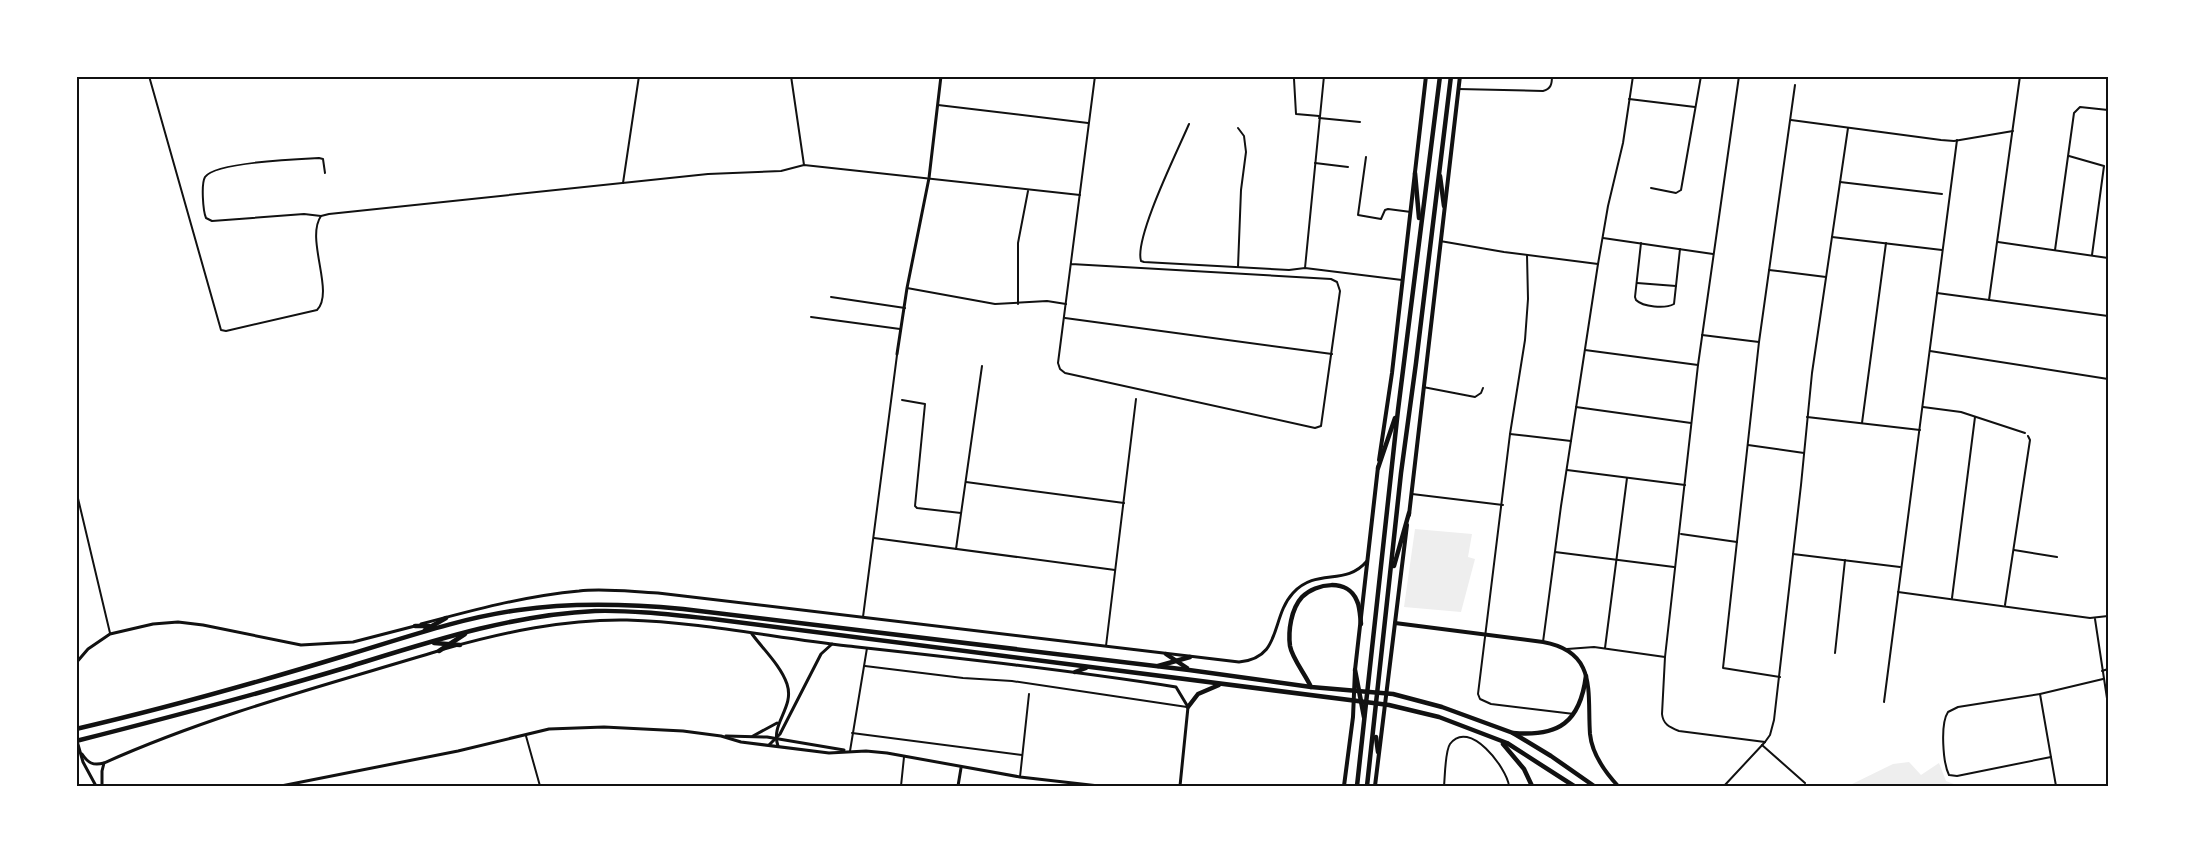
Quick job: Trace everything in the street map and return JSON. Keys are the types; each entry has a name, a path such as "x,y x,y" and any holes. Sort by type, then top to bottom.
{"highway":[{"path":"1357,786 1398,410 1440,76"},
{"path":"1367,786 1377,713 1401,473 1451,76"},
{"path":"1439,168 1444,206"},
{"path":"1415,173 1420,227"},
{"path":"1378,468 1398,410"},
{"path":"1390,580 1409,513"},
{"path":"1311,687 1290,647 1293,611 1301,598 1310,591 1324,586 1332,585 1346,589 1358,602 1361,624"},
{"path":"76,729 244,686 444,627 518,610 588,604 632,605 682,609 1189,670 1311,687 1393,694 1442,707 1513,734 1551,756 1594,786"},
{"path":"76,740 143,724 470,631 558,615 595,611 634,612 713,619 1389,705 1438,717 1499,740 1540,763 1574,786"},
{"path":"406,638 446,618"},
{"path":"415,626 444,627"},
{"path":"439,651 470,631"},
{"path":"428,643 460,645"},
{"path":"1166,654 1189,670"},
{"path":"1156,667 1190,657"},
{"path":"1075,672 1087,667"},
{"path":"1355,670 1365,724"},
{"path":"1513,734 1541,734 1558,729 1574,714 1580,704 1586,676"},
{"path":"1188,707 1198,694 1223,684"},
{"path":"1377,713 1378,752"},
{"path":"1499,740 1510,750 1524,769 1532,786"}],"main road":[{"path":"897,354 928,178 942,76"},
{"path":"1344,786 1378,468 1392,374 1426,76"},
{"path":"1375,786 1412,494 1460,76"},
{"path":"76,663 88,649 110,633 153,624 178,622 203,625 301,645 327,645 353,642 512,600 582,590 704,597 1105,648 1239,662 1256,658 1268,649 1283,608 1296,590 1311,580 1349,575 1359,569 1368,559"},
{"path":"80,750 90,763 95,765 104,763 224,717 460,645 517,630 628,620 1075,672 1176,687 1188,707 1180,786"},
{"path":"1395,623 1544,642 1567,649 1582,666 1586,676 1590,699 1590,735 1595,752 1605,772 1618,786"},
{"path":"752,633 787,685 786,709 778,722 776,739 778,746"},
{"path":"769,745 776,739 790,715 821,654 832,644"},
{"path":"753,736 778,722"},
{"path":"281,786 385,766 549,729 604,727 722,736 753,736 850,751"},
{"path":"722,736 741,742 829,753 866,751 904,756 961,768 1099,786"},
{"path":"76,740 83,762 96,786"},
{"path":"102,786 104,763"},
{"path":"958,786 961,768"}],"street":[{"path":"149,76 221,330 232,331 320,308 323,296 315,227 321,216"},
{"path":"623,183 639,76"},
{"path":"1071,264 1331,279 1337,282 1340,291 1321,426 1315,428 1065,373 1060,369 1058,363 1095,76"},
{"path":"1305,268 1324,76"},
{"path":"1458,89 1543,91 1548,90 1552,84 1552,76"},
{"path":"1544,642 1555,552 1598,264 1624,136 1633,76"},
{"path":"1651,188 1677,193 1681,190 1701,76"},
{"path":"1739,76 1698,365 1665,657 1662,714 1666,724 1679,730 1765,742"},
{"path":"1989,300 2020,76"},
{"path":"790,77 804,165"},
{"path":"1294,79 1296,114 1360,122"},
{"path":"1780,677 1723,668 1759,342 1796,86"},
{"path":"1629,99 1695,107"},
{"path":"938,105 1088,123"},
{"path":"2055,250 2076,109 2084,107 2109,110"},
{"path":"1791,120 1923,138 1957,140 2013,131"},
{"path":"1189,124 1145,229 1140,251 1140,257 1144,262 1289,270 1305,268 1402,280"},
{"path":"1238,128 1244,136 1246,152 1240,209 1238,267"},
{"path":"1724,786 1765,742 1773,728 1807,417 1848,128"},
{"path":"1884,702 1957,140"},
{"path":"2069,156 2104,166 2092,255"},
{"path":"1366,157 1358,215 1381,219 1385,210 1388,209 1410,212"},
{"path":"325,173 324,162 318,158 238,165 209,174 203,184 204,213 206,218 212,221 304,214 321,216 329,213 708,174 781,171 804,165 1080,195"},
{"path":"1315,164 1348,167"},
{"path":"1840,182 1942,194"},
{"path":"1018,304 1018,243 1028,189"},
{"path":"1832,237 1943,250"},
{"path":"1603,238 1713,254"},
{"path":"1440,241 1598,264"},
{"path":"1998,242 2109,258"},
{"path":"1641,243 1636,300 1642,304 1671,306 1674,300 1680,249"},
{"path":"1862,423 1886,243"},
{"path":"1527,255 1527,320 1510,434 1479,689 1480,699 1491,704 1574,714"},
{"path":"1769,270 1826,277"},
{"path":"1637,283 1676,286"},
{"path":"907,288 995,304 1047,301 1066,304"},
{"path":"1937,293 2109,316"},
{"path":"831,297 904,308"},
{"path":"811,317 901,329"},
{"path":"1065,318 1332,354"},
{"path":"1702,335 1759,342"},
{"path":"1585,350 1698,365"},
{"path":"1930,351 2109,379"},
{"path":"863,617 897,354"},
{"path":"956,549 982,366"},
{"path":"1423,387 1475,397 1481,393 1483,388"},
{"path":"1105,648 1136,399"},
{"path":"902,400 925,404 915,506 961,513"},
{"path":"1576,407 1692,423"},
{"path":"1923,407 1962,412 2025,433"},
{"path":"1807,417 1920,430"},
{"path":"1952,599 1975,417"},
{"path":"1510,434 1571,441"},
{"path":"2005,606 2030,440 2028,436"},
{"path":"1748,445 1804,453"},
{"path":"1567,470 1685,485"},
{"path":"1605,648 1628,478"},
{"path":"966,482 1124,503"},
{"path":"76,490 110,633"},
{"path":"1412,494 1503,505"},
{"path":"1680,534 1737,542"},
{"path":"874,538 1115,570"},
{"path":"2014,550 2058,557"},
{"path":"1555,552 1675,567"},
{"path":"1792,554 1901,567"},
{"path":"1835,653 1845,560"},
{"path":"1898,592 2095,619 2109,616"},
{"path":"2095,619 2109,705"},
{"path":"850,751 867,648"},
{"path":"1567,649 1605,648 1665,657"},
{"path":"865,666 963,678 1012,681 1188,707"},
{"path":"2102,672 2109,669"},
{"path":"2051,757 1949,776 1943,721 1948,712 1958,707 2040,694 2103,679"},
{"path":"1020,777 1029,694"},
{"path":"2040,694 2056,786"},
{"path":"852,733 1022,755"},
{"path":"526,736 540,786"},
{"path":"1444,786 1449,747 1456,739 1462,738 1478,742 1498,761 1508,777 1509,786"},
{"path":"1762,745 1805,783"},
{"path":"901,786 904,756"}],"shaded area":[{"path":"1415,529 1472,534 1468,557 1475,559 1461,612 1404,607"},
{"path":"1909,762 1921,775 1939,763 1946,781 1959,786 1848,786 1893,764"}]}
